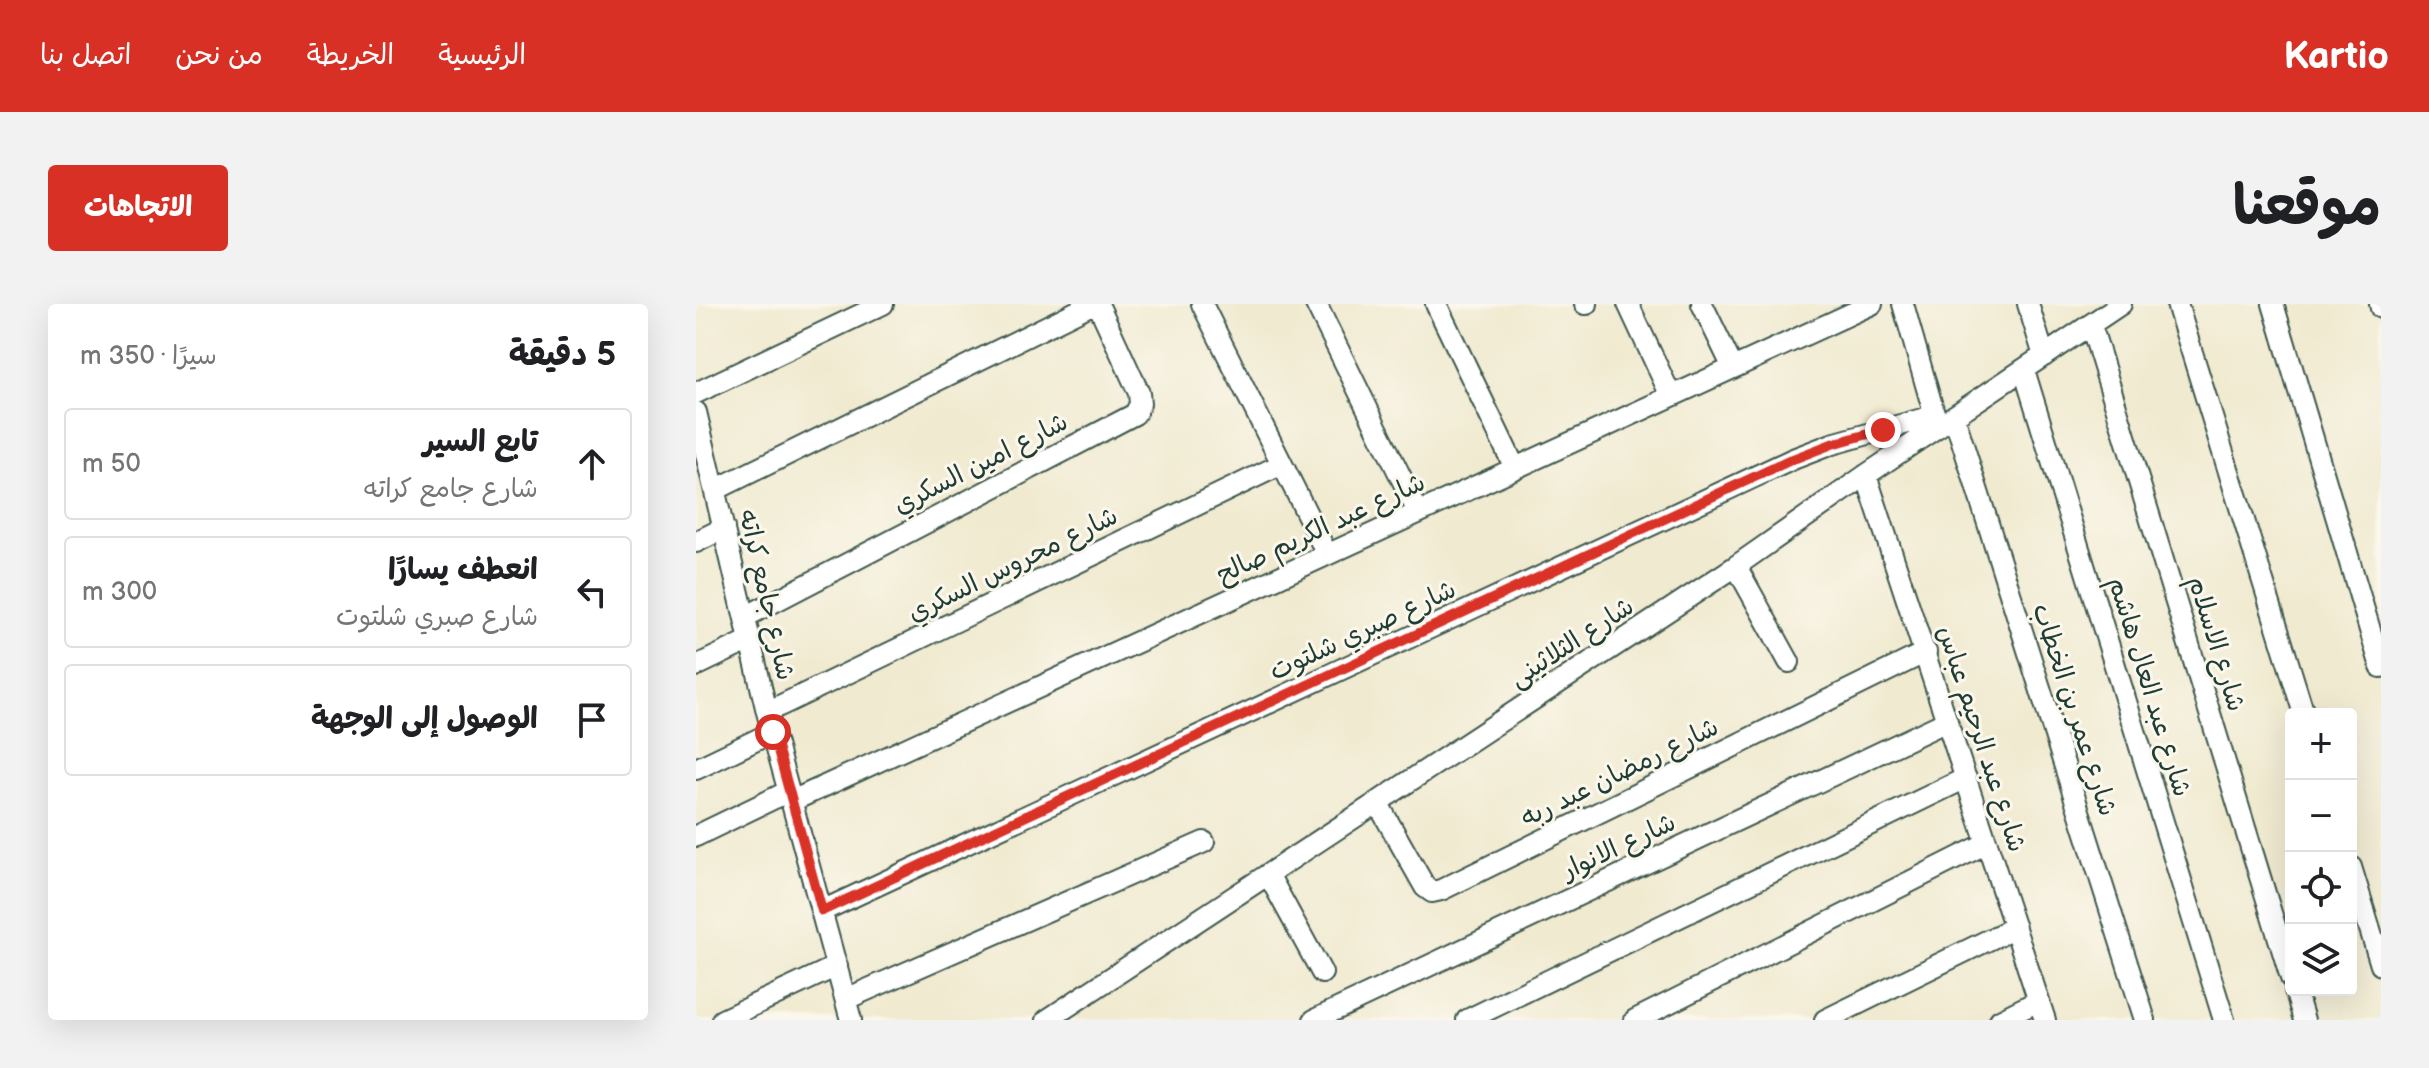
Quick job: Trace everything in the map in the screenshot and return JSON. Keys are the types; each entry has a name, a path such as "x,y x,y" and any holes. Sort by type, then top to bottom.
{"street":[{"path":"696,393 883,304"},
{"path":"715,490 1092,304"},
{"name":"شارع امين السكري","path":"745,617 1135,414 1140,404 1139,393 1098,304"},
{"path":"1202,304 1327,554"},
{"path":"1316,304 1418,512"},
{"path":"1436,304 1515,468"},
{"path":"1628,304 1671,396"},
{"path":"1702,304 1733,368"},
{"name":"شارع عبد الكريم صالح","path":"696,836 1327,554 1872,304"},
{"name":"شارع عمر بن الخطاب","path":"1903,304 2145,1020"},
{"path":"2028,304 2044,356"},
{"name":"شارع الثلاثينى","path":"1047,1020 1736,566 1942,420 2024,370 2121,304"},
{"path":"2177,304 2302,708"},
{"path":"2273,304 2381,667"},
{"name":"شارع الاسلام","path":"2091,325 2285,958"},
{"name":"شارع عبد العال هاشم","path":"2024,370 2224,1020"},
{"name":"شارع جامع كراته","path":"696,412 698,435 715,490 770,722 851,1020"},
{"name":"شارع صبري شلتوت","path":"822,911 1793,459 1832,444 1942,420"},
{"name":"شارع محروس السكري","path":"696,769 770,722 1282,464"},
{"name":"شارع عبد الرحيم عباس","path":"1866,475 2042,1010"},
{"path":"696,542 724,528"},
{"path":"1736,566 1789,662"},
{"path":"696,666 750,640"},
{"name":"شارع رمضان عبد ربه","path":"1377,802 1425,887 1432,892 1441,890 1926,652"},
{"name":"شارع الانوار","path":"1314,1020 1947,721"},
{"path":"1467,1020 1966,778"},
{"path":"846,999 1204,842"},
{"path":"1635,1020 1987,843"},
{"path":"1268,874 1322,973"},
{"path":"2357,887 2381,965"},
{"path":"1825,1020 2015,927"},
{"path":"722,1020 837,966"},
{"path":"2297,996 2304,1020"},
{"path":"2000,1020 2042,1010"}],"route":[{"path":"773,732 822,911 1793,459 1883,430"}]}
